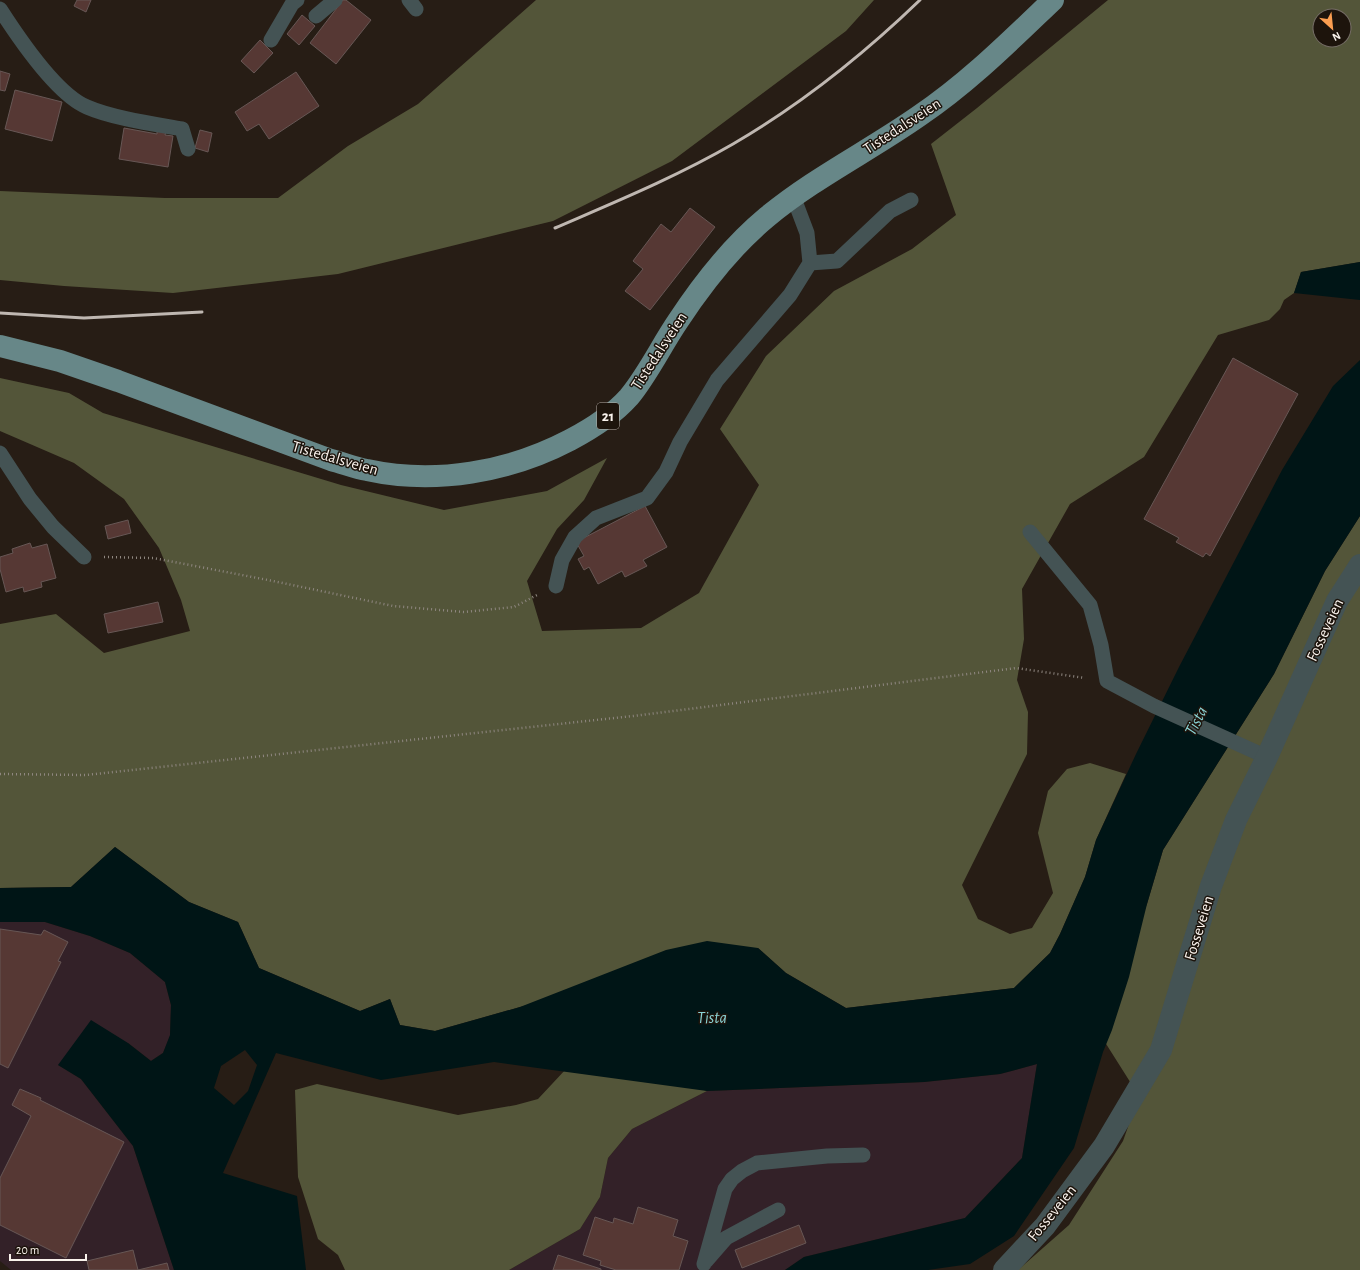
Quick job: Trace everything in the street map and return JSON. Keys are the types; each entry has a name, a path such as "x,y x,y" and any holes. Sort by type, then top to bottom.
{"main road":[{"name":"Tistedalsveien","path":"0,346 67,364 331,460 368,470 406,475 442,476 480,472 512,464 547,452 582,434 605,418 628,398 678,321 713,272 764,219 793,196 919,117 959,88 1053,0"}],"street":[{"name":"Fosseveien","path":"1004,1270 1045,1226 1104,1146 1161,1050 1211,886 1236,820 1267,757 1337,601 1360,565"}],"lane":[{"path":"271,40 292,4 297,0"},
{"path":"316,16 335,0"},
{"path":"0,9 21,42 71,98 86,107 182,129 188,148"},
{"path":"556,586 562,560 575,537 596,518 647,498 666,472 680,442 717,380 790,295 810,263 807,233 793,196"},
{"path":"810,263 837,261 890,211 911,200"},
{"path":"0,453 30,499 52,527 84,557"},
{"path":"1030,532 1090,605 1101,644 1107,681 1154,706 1267,757"},
{"path":"702,1267 725,1189 732,1179 742,1171 757,1163 827,1156 863,1155"},
{"path":"702,1267 726,1238 778,1210"}],"path":[{"path":"84,557 153,558 393,606 464,612 514,607 556,586"},
{"path":"0,774 94,774 633,716 1016,668 1107,681"}],"shaded area":[{"path":"0,922 45,922 90,936 130,953 165,982 171,1005 170,1036 163,1053 151,1061 128,1043 58,1065 81,1079 133,1146 174,1270 11,1270 0,1261"},
{"path":"1037,1064 1022,1158 965,1218 804,1257 785,1270 509,1270 580,1229 600,1197 608,1158 632,1129 707,1091 924,1082 1000,1074"}],"green space":[{"path":"536,0 874,0 846,31 672,161 553,221 338,274 173,293 0,280 0,191 165,198 278,198 348,146 418,104"},
{"path":"1108,0 1360,0 1360,262 1301,272 1294,293 1284,300 1280,309 1269,320 1218,335 1144,457 1070,504 1022,589 1024,639 1017,680 1028,712 1027,754 962,885 978,919 1010,934 1032,928 1053,893 1038,833 1048,791 1067,769 1090,763 1126,774 1096,840 1085,877 1060,934 1050,953 1014,988 846,1008 786,973 758,948 520,1007 435,1031 400,1025 390,999 360,1011 259,968 238,922 189,902 115,847 71,887 0,888 0,624 56,614 104,653 190,631 181,600 159,548 124,499 74,463 0,431 0,378 69,393 103,413 341,485 444,510 547,491 607,458 584,500 557,529 527,581 542,631 641,628 699,593 759,485 720,429 766,356 834,291 912,249 956,215 931,144"},
{"path":"1360,516 1360,1270 1018,1270 1069,1225 1123,1141 1139,1096 1096,1028 1147,904 1163,850 1274,674 1325,571"},
{"path":"566,1069 661,1076 707,1091 632,1129 608,1158 600,1197 580,1229 509,1270 345,1270 338,1255 318,1239 298,1177 295,1090 317,1084 458,1115 516,1105 538,1099"}],"water":[{"path":"1360,262 1360,300 1294,293 1301,272"},
{"name":"Tista","path":"1360,360 1360,516 1325,571 1274,674 1163,850 1147,904 1129,977 1112,1030 1103,1052 1074,1148 1014,1236 970,1264 928,1270 785,1270 804,1257 965,1218 1022,1158 1037,1064 1000,1074 924,1082 707,1091 494,1062 381,1080 276,1053 223,1173 297,1196 306,1270 174,1270 133,1146 81,1079 58,1065 91,1020 128,1043 151,1061 163,1053 170,1035 171,1005 165,982 130,953 90,936 45,922 0,922 0,888 71,887 115,847 189,902 238,922 259,968 360,1011 390,999 400,1025 435,1031 520,1007 666,950 707,941 758,948 786,973 846,1008 1014,988 1050,953 1085,877 1096,840 1179,667 1282,470 1333,386","holes":["245,1050 257,1065 248,1091 234,1105 214,1088 221,1066"]}],"building":[{"path":"77,0 91,0 86,12 74,6"},
{"path":"343,0 346,0 371,20 336,64 310,43"},
{"path":"302,15 315,26 299,45 287,34"},
{"path":"260,40 273,53 254,73 241,61"},
{"path":"0,71 10,74 5,91 0,90"},
{"path":"296,72 319,106 269,139 259,124 247,131 235,112"},
{"path":"15,90 62,102 52,141 5,129"},
{"path":"124,128 157,134 157,130 166,131 165,135 173,136 168,167 119,159"},
{"path":"200,130 212,133 208,152 195,148"},
{"path":"690,208 715,227 650,310 625,291 643,269 633,261 661,224 671,232"},
{"path":"1233,358 1298,394 1210,556 1206,553 1203,557 1176,542 1179,538 1144,519"},
{"path":"645,506 667,547 643,560 647,566 625,577 622,571 598,584 589,567 584,570 578,559 584,556 576,542"},
{"path":"128,520 131,533 108,539 105,526"},
{"path":"30,543 32,548 47,544 56,578 41,582 42,587 24,592 23,587 6,592 0,569 0,557 13,553 12,549"},
{"path":"158,602 163,622 108,633 104,614"},
{"path":"0,929 41,935 44,930 68,942 58,961 61,962 8,1068 0,1064"},
{"path":"20,1089 41,1098 40,1100 124,1142 66,1258 0,1225 0,1178 31,1116 12,1105"},
{"path":"638,1207 678,1220 673,1236 688,1241 679,1270 616,1270 600,1265 601,1261 583,1255 595,1217 613,1223 614,1218 633,1224"},
{"path":"799,1225 806,1243 742,1268 735,1250"},
{"path":"133,1250 138,1270 89,1270 87,1261"},
{"path":"558,1255 601,1269 601,1270 553,1270"},
{"path":"167,1263 169,1270 138,1270"}],"railway":[{"path":"555,228 623,199 667,178 711,156 758,129 783,113 831,78 877,40 920,0"},
{"path":"0,313 84,318 202,312"}]}
